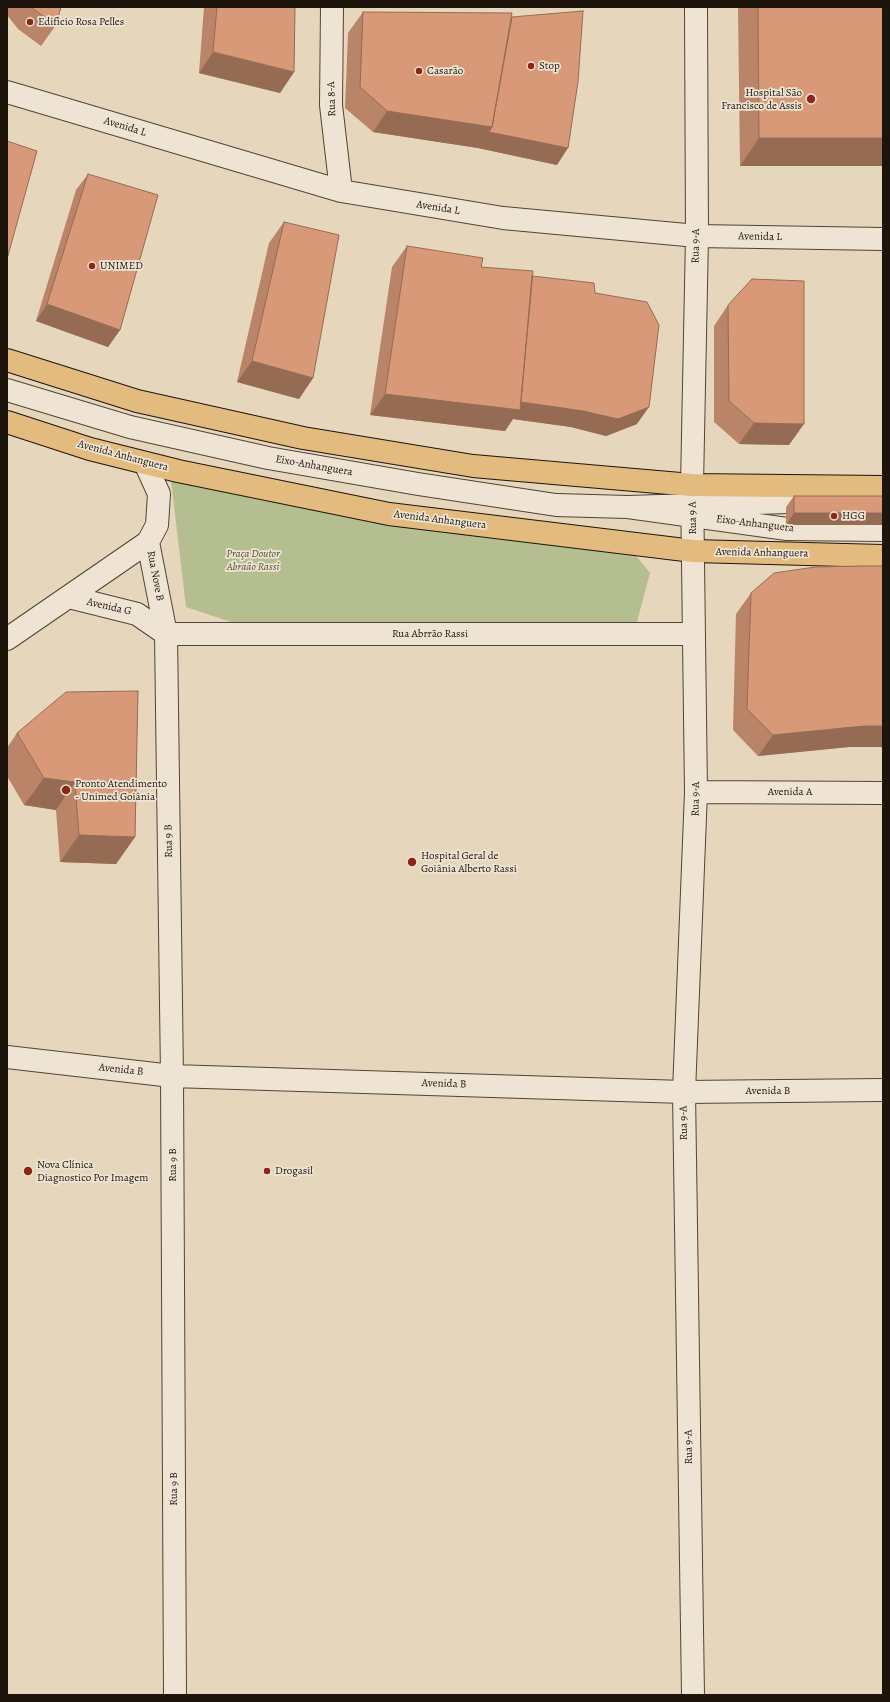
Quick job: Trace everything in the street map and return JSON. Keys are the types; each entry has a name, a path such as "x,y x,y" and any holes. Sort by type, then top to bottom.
{"main road":[{"path":"7,360 138,401 303,438 693,502 883,487"},
{"name":"Avenida Anhanguera","path":"7,422 90,449 178,471 389,514 693,551 883,556"}],"street":[{"name":"Rua 8-A","path":"332,7 331,105 340,192"},
{"name":"Rua 9-A","path":"693,502 697,236 696,7"},
{"name":"Avenida L","path":"7,92 340,192 503,218 697,236 883,238"},
{"name":"Eixo-Anhanguera","path":"7,390 130,427 268,458 418,484 556,505 628,508 693,502 883,502"},
{"name":"Rua Nove B","path":"145,463 159,494 157,525 148,542 166,634"},
{"path":"159,494 178,471"},
{"name":"Eixo-Anhanguera","path":"693,502 787,529 883,530"},
{"name":"Rua 9 A","path":"693,502 693,551"},
{"name":"Avenida G","path":"7,639 69,598 148,542"},
{"name":"Rua 9-A","path":"693,551 696,792 684,1092 694,1695"},
{"name":"Avenida G","path":"69,598 138,614 166,634"},
{"name":"Rua Abrrão Rassi","path":"166,634 694,634"},
{"name":"Rua 9 B","path":"166,634 172,1076 175,1695"},
{"name":"Avenida A","path":"696,792 883,793"},
{"name":"Avenida B","path":"7,1057 172,1076 684,1092 883,1090"}],"green space":[{"name":"Praça Doutor Abraão Rassi","path":"171,480 633,552 650,573 635,629 243,626 186,607"}],"building":[{"path":"61,7 56,25 32,8"},
{"path":"217,7 295,7 294,72 213,52"},
{"name":"Hospital São Francisco de Assis","path":"758,7 883,7 883,138 759,138"},
{"name":"Stop","path":"583,11 578,82 568,148 489,132 492,127 512,17"},
{"name":"Casarão","path":"363,12 512,13 492,127 387,111 360,87"},
{"path":"7,141 37,151 7,259"},
{"name":"UNIMED","path":"88,174 158,195 120,330 47,304"},
{"path":"284,222 339,235 313,378 252,361"},
{"path":"407,246 483,258 481,267 533,271 520,410 385,394"},
{"path":"532,276 594,283 595,293 647,302 659,325 649,407 618,419 583,411 521,402"},
{"path":"752,279 804,281 804,424 754,423 729,401 728,305"},
{"path":"794,496 883,496 883,513 794,513"},
{"path":"883,566 883,726 864,726 773,735 747,709 751,593 774,573 815,567"},
{"path":"138,691 135,837 79,835 75,782 44,778 17,733 66,692"}],"place":[{"name":"Edifício Rosa Pelles","path":"30,22"},
{"name":"Stop","path":"531,66"},
{"name":"Casarão","path":"419,71"},
{"name":"Hospital São Francisco de Assis","path":"811,99"},
{"name":"UNIMED","path":"92,266"},
{"name":"HGG","path":"834,516"},
{"name":"Pronto Atendimento - Unimed Goiânia","path":"66,790"},
{"name":"Hospital Geral de Goiânia Alberto Rassi","path":"412,862"},
{"name":"Nova Clínica Diagnostico Por Imagem","path":"28,1171"},
{"name":"Drogasil","path":"267,1171"}]}
